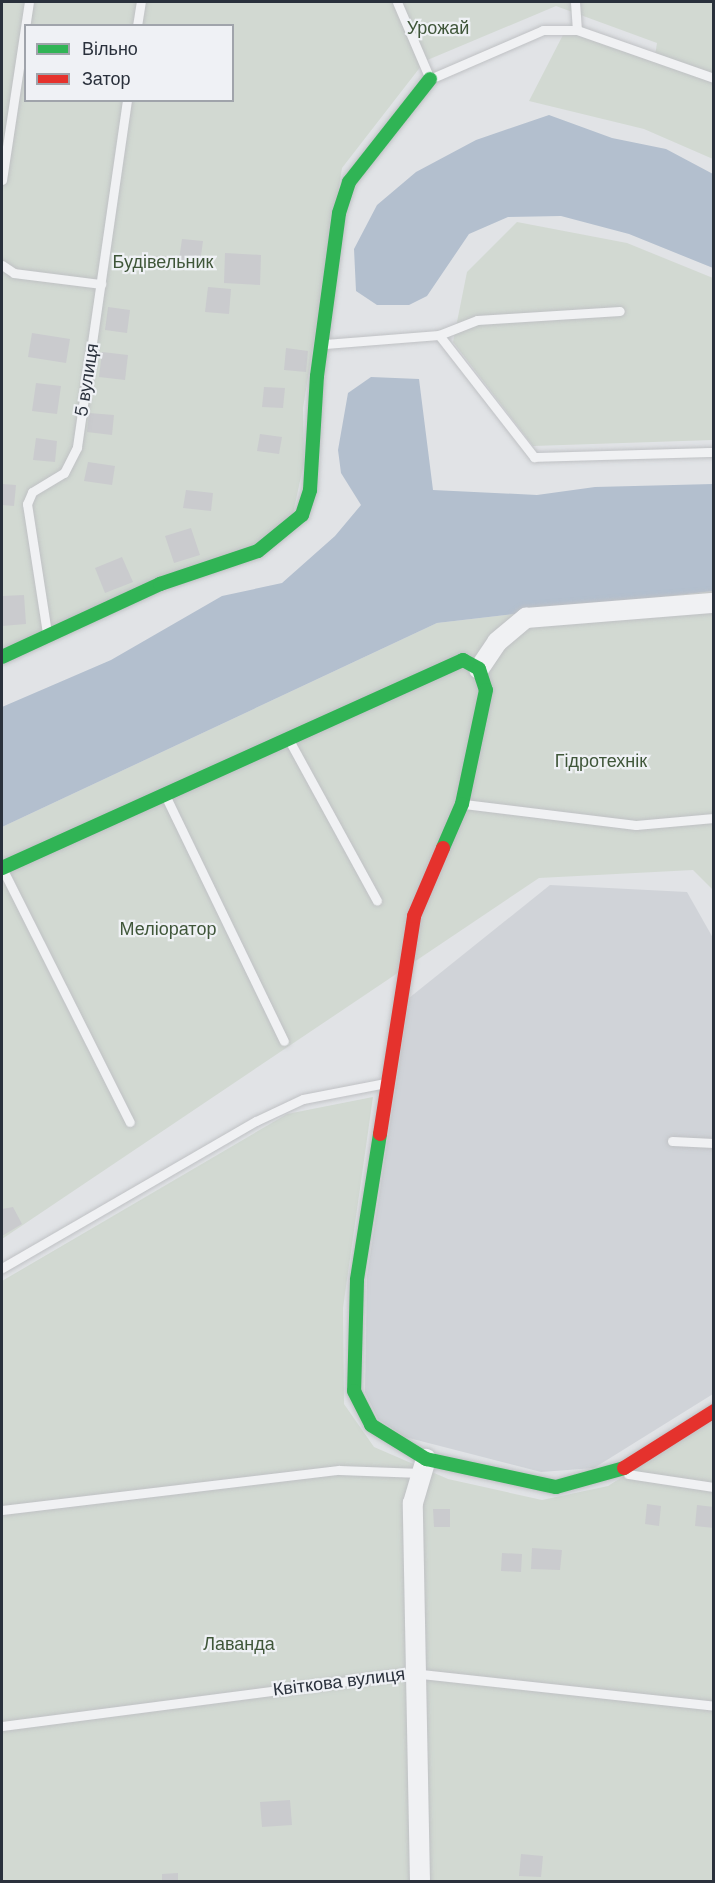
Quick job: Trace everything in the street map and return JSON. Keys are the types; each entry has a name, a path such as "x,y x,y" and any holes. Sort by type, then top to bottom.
{"street":[{"path":"2,657 160,584 258,551 283,535 302,515 310,490 317,376 325,344 338,223 349,182 430,79"},
{"path":"479,669 497,642 526,618 714,603"},
{"path":"2,868 164,791 289,740 445,664 463,660 479,669 486,690 462,804 414,916 385,1083 357,1280 354,1391 372,1425 424,1466 556,1487 617,1472 714,1411"},
{"path":"420,1881 412,1673 413,1503 424,1466"}],"lane":[{"path":"26,24 29,2"},
{"path":"137,24 141,2"},
{"path":"397,2 430,79 543,30 577,30 714,78"},
{"path":"575,2 577,30"},
{"path":"2,180 24,35"},
{"name":"5 вулиця","path":"48,636 27,504 32,492 64,473 77,447 127,102"},
{"path":"2,265 14,273 101,284"},
{"path":"325,344 439,335 477,320 620,311"},
{"path":"439,335 534,457 714,452"},
{"path":"289,740 377,901"},
{"path":"164,791 285,1041"},
{"path":"462,804 636,825 714,818"},
{"path":"2,868 130,1122"},
{"path":"2,1268 266,1117 303,1099 385,1083"},
{"path":"672,1141 714,1143"},
{"path":"2,1510 339,1470 424,1466"},
{"path":"617,1472 714,1487"},
{"name":"Квіткова вулиця","path":"2,1726 412,1673 714,1706"}],"shaded area":[{"path":"550,885 687,892 713,938 713,1394 594,1468 541,1472 405,1437 378,1419 365,1392 367,1276 409,998"}],"green space":[{"name":"Будівельник","path":"2,2 713,2 713,159 644,129 529,101 565,31 654,62 657,43 556,6 425,61 342,168 303,408 304,463 292,518 252,546 2,650"},
{"path":"517,222 627,243 713,278 713,440 533,446 453,342 467,272"},
{"name":"Меліоратор","path":"713,591 713,890 693,870 539,878 2,1239 2,827 437,623"},
{"name":"Лаванда","path":"373,1097 343,1308 344,1404 374,1447 448,1479 542,1500 608,1486 713,1420 713,1881 2,1881 2,1281 287,1114"}],"water":[{"path":"549,115 612,138 666,149 713,174 713,268 629,234 561,216 508,217 469,234 427,296 409,305 377,305 356,291 354,249 377,205 416,172 476,140"},
{"path":"371,377 419,379 433,490 537,495 595,487 713,484 713,591 437,623 2,827 2,707 111,660 222,596 282,583 335,536 361,505 341,473 338,450 348,393"}],"building":[{"path":"182,239 203,241 200,263 179,260"},
{"path":"225,253 261,255 260,285 224,283"},
{"path":"208,287 231,289 229,314 205,312"},
{"path":"108,307 130,310 127,333 105,330"},
{"path":"32,333 70,339 66,363 28,357"},
{"path":"286,348 308,351 306,372 284,370"},
{"path":"102,352 128,355 125,380 99,377"},
{"path":"36,383 61,386 57,414 32,411"},
{"path":"264,387 285,388 283,408 262,407"},
{"path":"89,413 114,415 112,435 87,432"},
{"path":"260,434 282,437 279,454 257,451"},
{"path":"36,438 57,441 55,462 33,460"},
{"path":"88,462 115,466 112,485 84,481"},
{"path":"2,484 16,485 14,506 2,505"},
{"path":"186,490 213,493 211,511 183,508"},
{"path":"191,528 200,555 174,563 165,536"},
{"path":"122,557 133,582 105,593 95,568"},
{"path":"24,595 26,624 2,626 2,596"},
{"path":"13,1207 22,1224 2,1236 2,1209"},
{"path":"647,1504 661,1506 659,1526 645,1524"},
{"path":"697,1505 714,1507 714,1528 695,1526"},
{"path":"433,1509 450,1509 450,1527 434,1527"},
{"path":"532,1548 562,1550 560,1570 531,1569"},
{"path":"502,1553 522,1554 521,1572 501,1571"},
{"path":"290,1800 292,1825 262,1827 260,1802"},
{"path":"521,1854 543,1856 541,1877 519,1876"},
{"path":"178,1873 178,1882 162,1882 162,1874"}],"traffic: fast":[{"path":"2,657 160,584 258,551 302,515 310,490 317,376 339,213 349,182 430,79"},
{"path":"2,868 463,660 479,669 486,690 462,804 443,848"},
{"path":"380,1134 357,1280 354,1391 371,1425 426,1459 556,1487 624,1468"}],"traffic: jam":[{"path":"380,1134 414,916 443,848"},
{"path":"624,1468 714,1411"}],"park label":[{"name":"Урожай","path":"438,28"},
{"name":"Гідротехнік","path":"601,761"}]}
